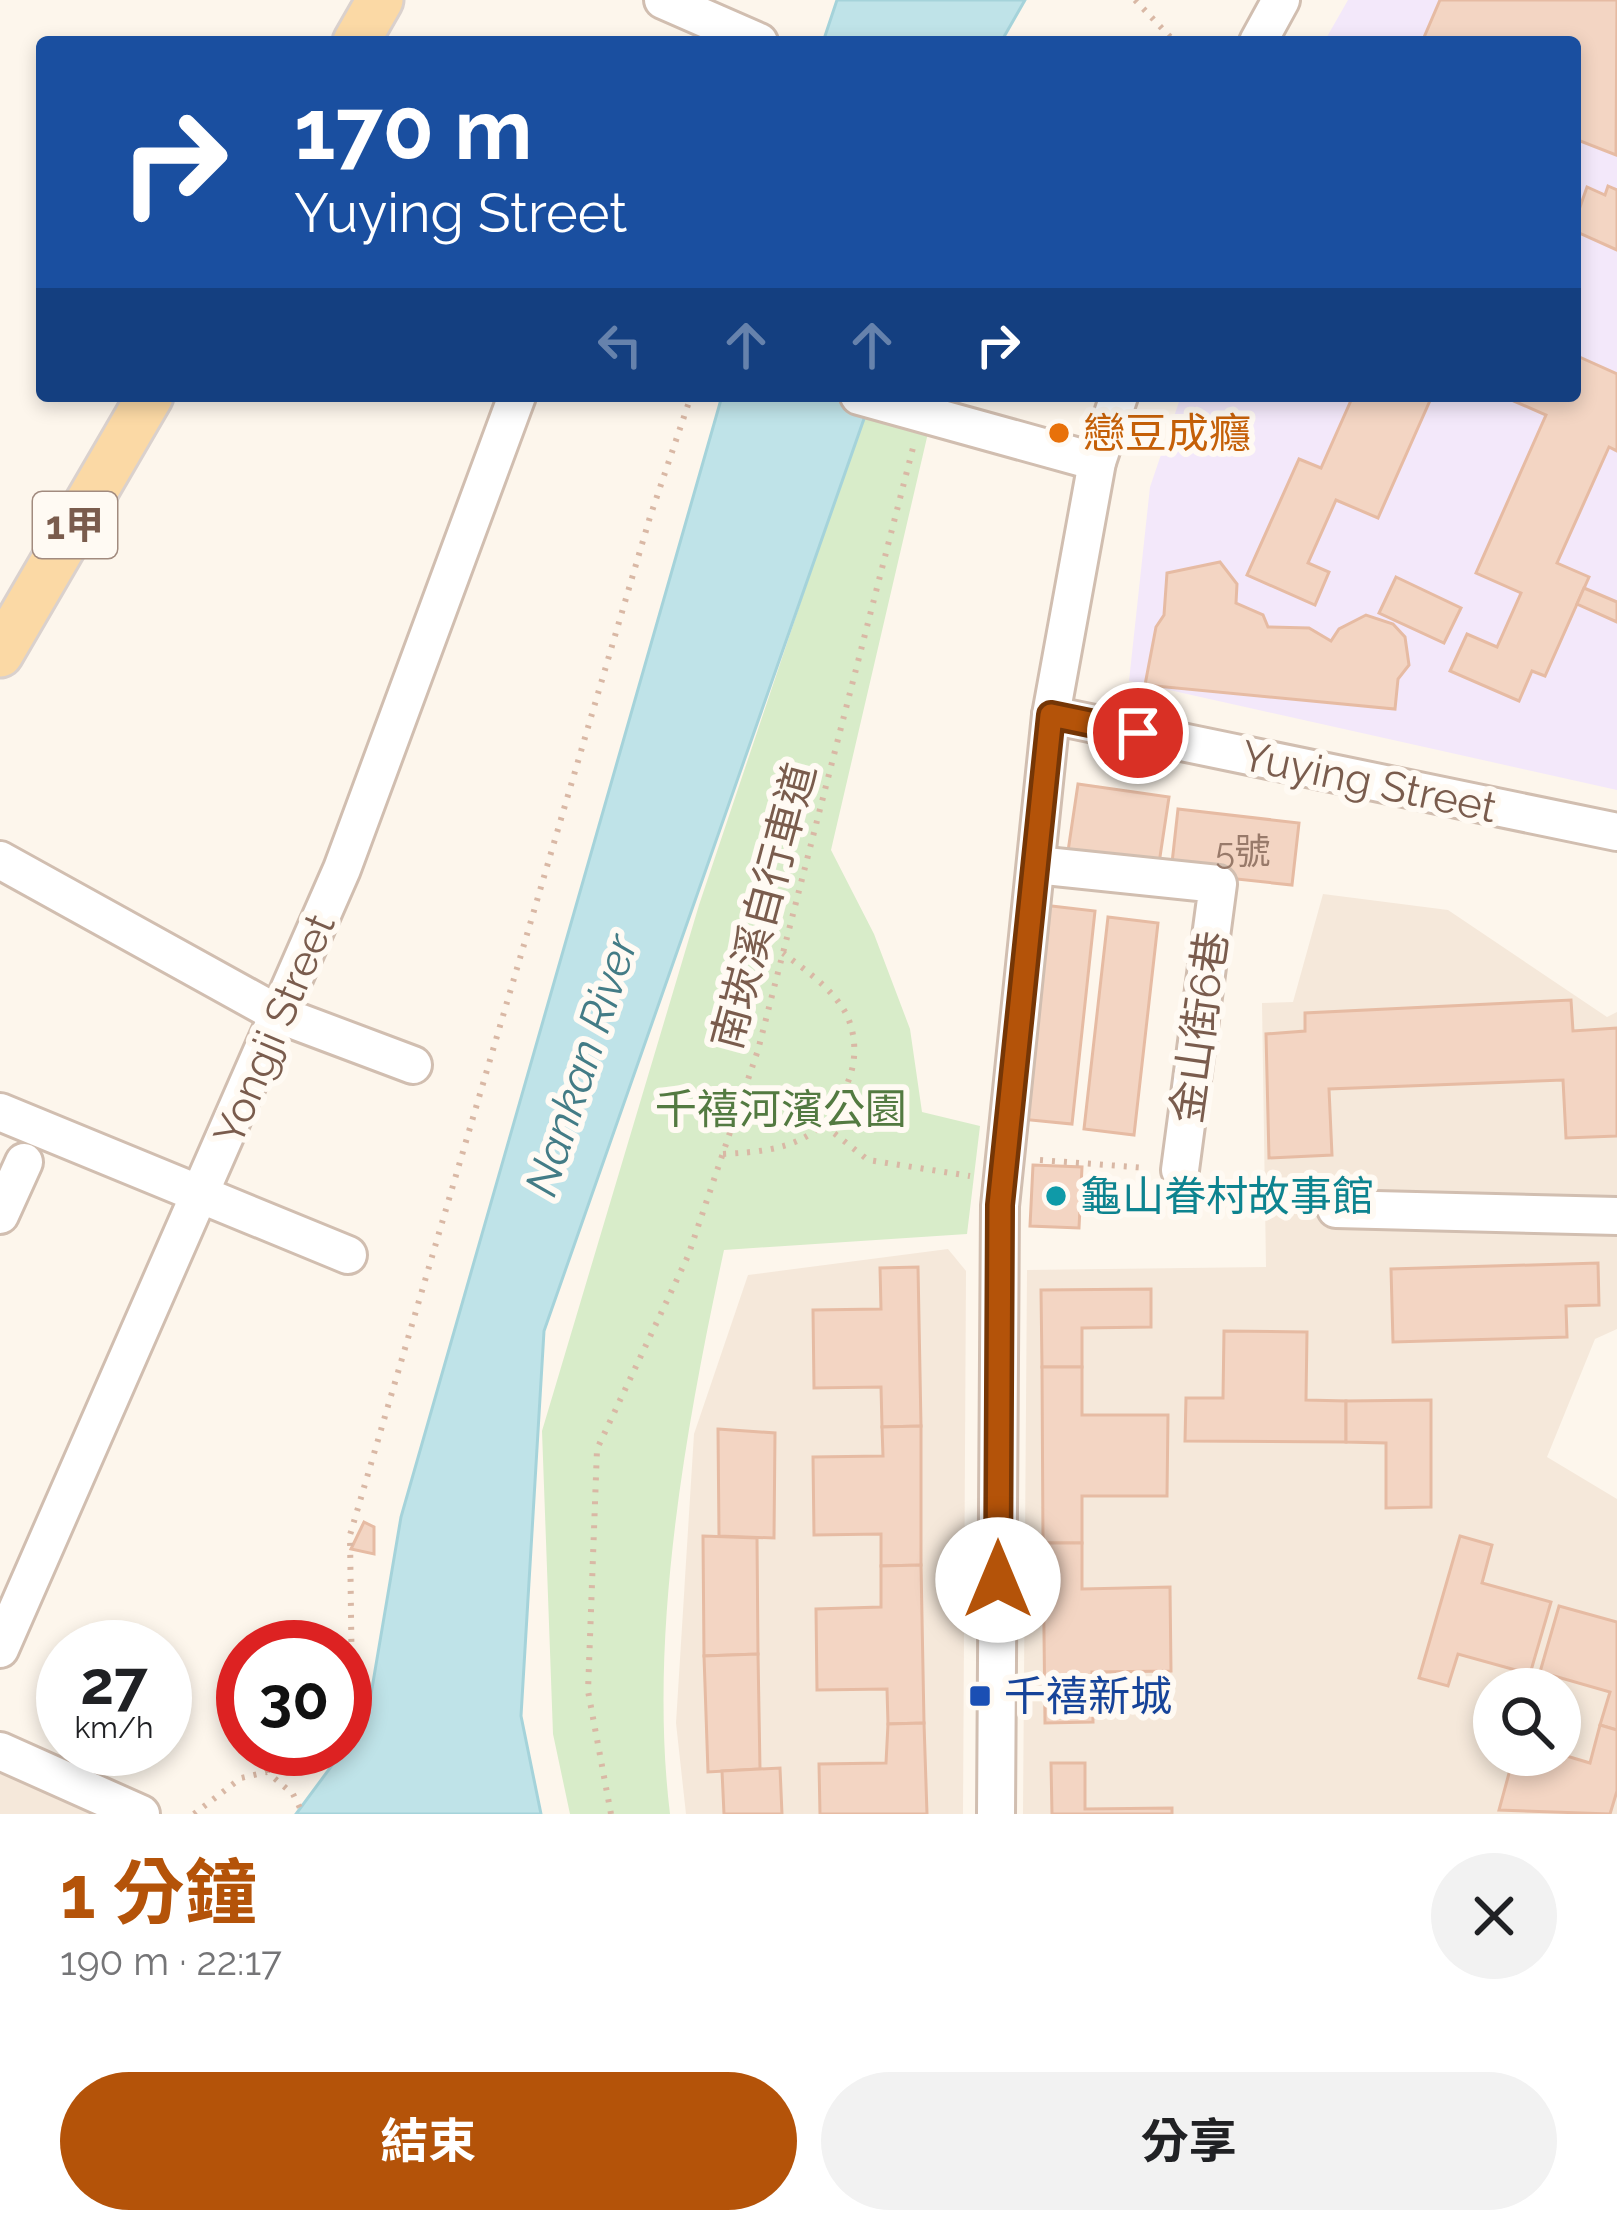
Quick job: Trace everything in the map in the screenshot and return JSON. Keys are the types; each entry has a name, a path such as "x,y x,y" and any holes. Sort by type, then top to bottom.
{"main road":[{"path":"359,36 380,0"},
{"name":"1甲","path":"0,654 147,402"}],"street":[{"path":"663,0 717,11 752,36"},
{"path":"1261,36 1281,0"},
{"name":"Yongji Street","path":"0,1648 342,869 515,402"},
{"path":"876,402 917,417 1097,462"},
{"path":"996,1814 1004,1168 1051,715 1097,462 1117,402"},
{"name":"Yuying Street","path":"1051,715 1617,832"},
{"path":"0,860 280,1015 413,1065"},
{"name":"金山街6巷","path":"1036,866 1218,884 1180,1170"},
{"path":"0,1112 348,1255"},
{"path":"0,1215 24,1162"},
{"path":"1336,1209 1617,1216"},
{"path":"0,1751 141,1814"}],"path":[{"path":"1135,0 1169,36"},
{"path":"351,1620 350,1535 650,518 689,402"},
{"name":"南崁溪自行車道","path":"611,1814 588,1691 597,1449 688,1256 723,1154 783,953 917,417"},
{"path":"723,1154 790,1145 825,1126 844,1094 857,1054 846,1012 819,980 783,953"},
{"path":"825,1126 868,1160 924,1172 1180,1170"},
{"path":"194,1814 250,1776"},
{"path":"272,1776 292,1793 302,1814"}],"shaded area":[{"path":"1348,0 1617,0 1617,790 1129,681 1150,487 1179,402 1581,402 1581,36 1327,36"},
{"path":"1323,894 1448,910 1607,1017 1617,1012 1617,1329 1595,1339 1547,1457 1617,1499 1617,1814 1023,1814 1027,1270 1266,1267 1262,1003 1293,1002"},
{"path":"948,1249 966,1271 963,1814 686,1814 676,1723 694,1434 748,1275"},
{"path":"0,1749 102,1814 0,1814"}],"green space":[{"name":"千禧河濱公園","path":"863,417 928,433 831,850 874,934 910,1029 922,1112 980,1126 967,1234 724,1250 684,1458 667,1603 664,1745 670,1814 570,1814 553,1734 542,1431 699,905"}],"water":[{"path":"837,0 1025,0 1004,36 825,36"},
{"name":"Nankan River","path":"720,402 870,402 544,1331 521,1716 541,1814 296,1814 324,1776 372,1776 372,1688 401,1517"}],"building":[{"path":"1440,0 1617,0 1616,155 1581,141 1581,36 1425,36"},
{"path":"1608,186 1617,190 1617,250 1581,234 1581,204 1587,187 1605,195"},
{"path":"1581,358 1617,374 1617,451 1609,447 1557,563 1589,577 1545,676 1532,671 1519,701 1450,671 1467,634 1497,647 1521,593 1476,573 1546,415 1516,402 1581,402"},
{"path":"1350,402 1429,402 1378,518 1336,500 1308,563 1329,572 1315,605 1247,575 1299,459 1321,468"},
{"path":"1220,562 1237,584 1236,603 1263,615 1268,627 1309,628 1331,641 1339,629 1366,615 1393,624 1405,637 1409,665 1398,679 1395,709 1145,685 1156,627 1164,615 1167,573"},
{"path":"1396,577 1461,608 1444,643 1379,613"},
{"path":"1584,588 1617,602 1617,622 1577,604"},
{"path":"1078,784 1169,797 1158,870 1067,858"},
{"path":"1178,809 1299,823 1292,885 1171,872"},
{"path":"1043,905 1095,911 1072,1124 1020,1119"},
{"path":"1108,917 1158,923 1134,1135 1084,1129"},
{"path":"1571,1000 1573,1031 1617,1028 1617,1136 1566,1138 1563,1080 1329,1089 1332,1155 1269,1158 1266,1034 1305,1031 1305,1013"},
{"name":"龜山眷村故事館","path":"1033,1165 1082,1167 1079,1228 1030,1226"},
{"path":"1598,1263 1599,1305 1566,1306 1567,1337 1393,1342 1391,1269"},
{"path":"918,1267 921,1426 882,1427 881,1387 814,1388 813,1310 881,1309 880,1268"},
{"path":"1151,1289 1151,1327 1082,1328 1082,1367 1042,1367 1041,1290"},
{"path":"1224,1331 1307,1332 1306,1400 1346,1401 1346,1442 1185,1441 1186,1398 1223,1398"},
{"path":"1042,1367 1082,1367 1082,1415 1168,1415 1167,1496 1082,1496 1082,1543 1043,1543"},
{"path":"1431,1400 1431,1507 1386,1508 1386,1443 1346,1442 1346,1401"},
{"path":"921,1426 921,1565 881,1566 881,1534 814,1535 813,1457 883,1456 882,1427"},
{"path":"718,1429 775,1433 774,1538 719,1536"},
{"path":"364,1522 374,1527 374,1554 351,1549"},
{"path":"703,1536 757,1538 758,1654 704,1656"},
{"path":"1460,1536 1492,1545 1482,1583 1551,1602 1532,1668 1508,1668 1458,1654 1448,1686 1419,1678"},
{"path":"1043,1543 1082,1543 1082,1589 1170,1587 1171,1671 1092,1672 1093,1722 1045,1723"},
{"path":"921,1565 924,1723 888,1724 887,1689 817,1690 816,1609 881,1607 881,1566"},
{"path":"1559,1606 1617,1622 1617,1730 1600,1725 1610,1692 1581,1684 1581,1668 1541,1668"},
{"path":"758,1654 760,1769 708,1772 704,1656"},
{"path":"924,1723 927,1814 820,1814 819,1764 886,1763 888,1724"},
{"path":"1600,1725 1617,1730 1617,1791 1610,1814 1499,1810 1508,1776 1581,1776 1581,1760 1590,1763"},
{"path":"1051,1763 1085,1763 1085,1809 1172,1808 1172,1814 1052,1814"},
{"path":"780,1768 782,1814 724,1814 722,1771"}],"place":[{"name":"戀豆成癮","path":"1059,433"},
{"name":"龜山眷村故事館","path":"1056,1196"},
{"name":"千禧新城","path":"980,1696"}],"route":[{"path":"998,1580 1000,1205 1051,715 1138,733"}]}
